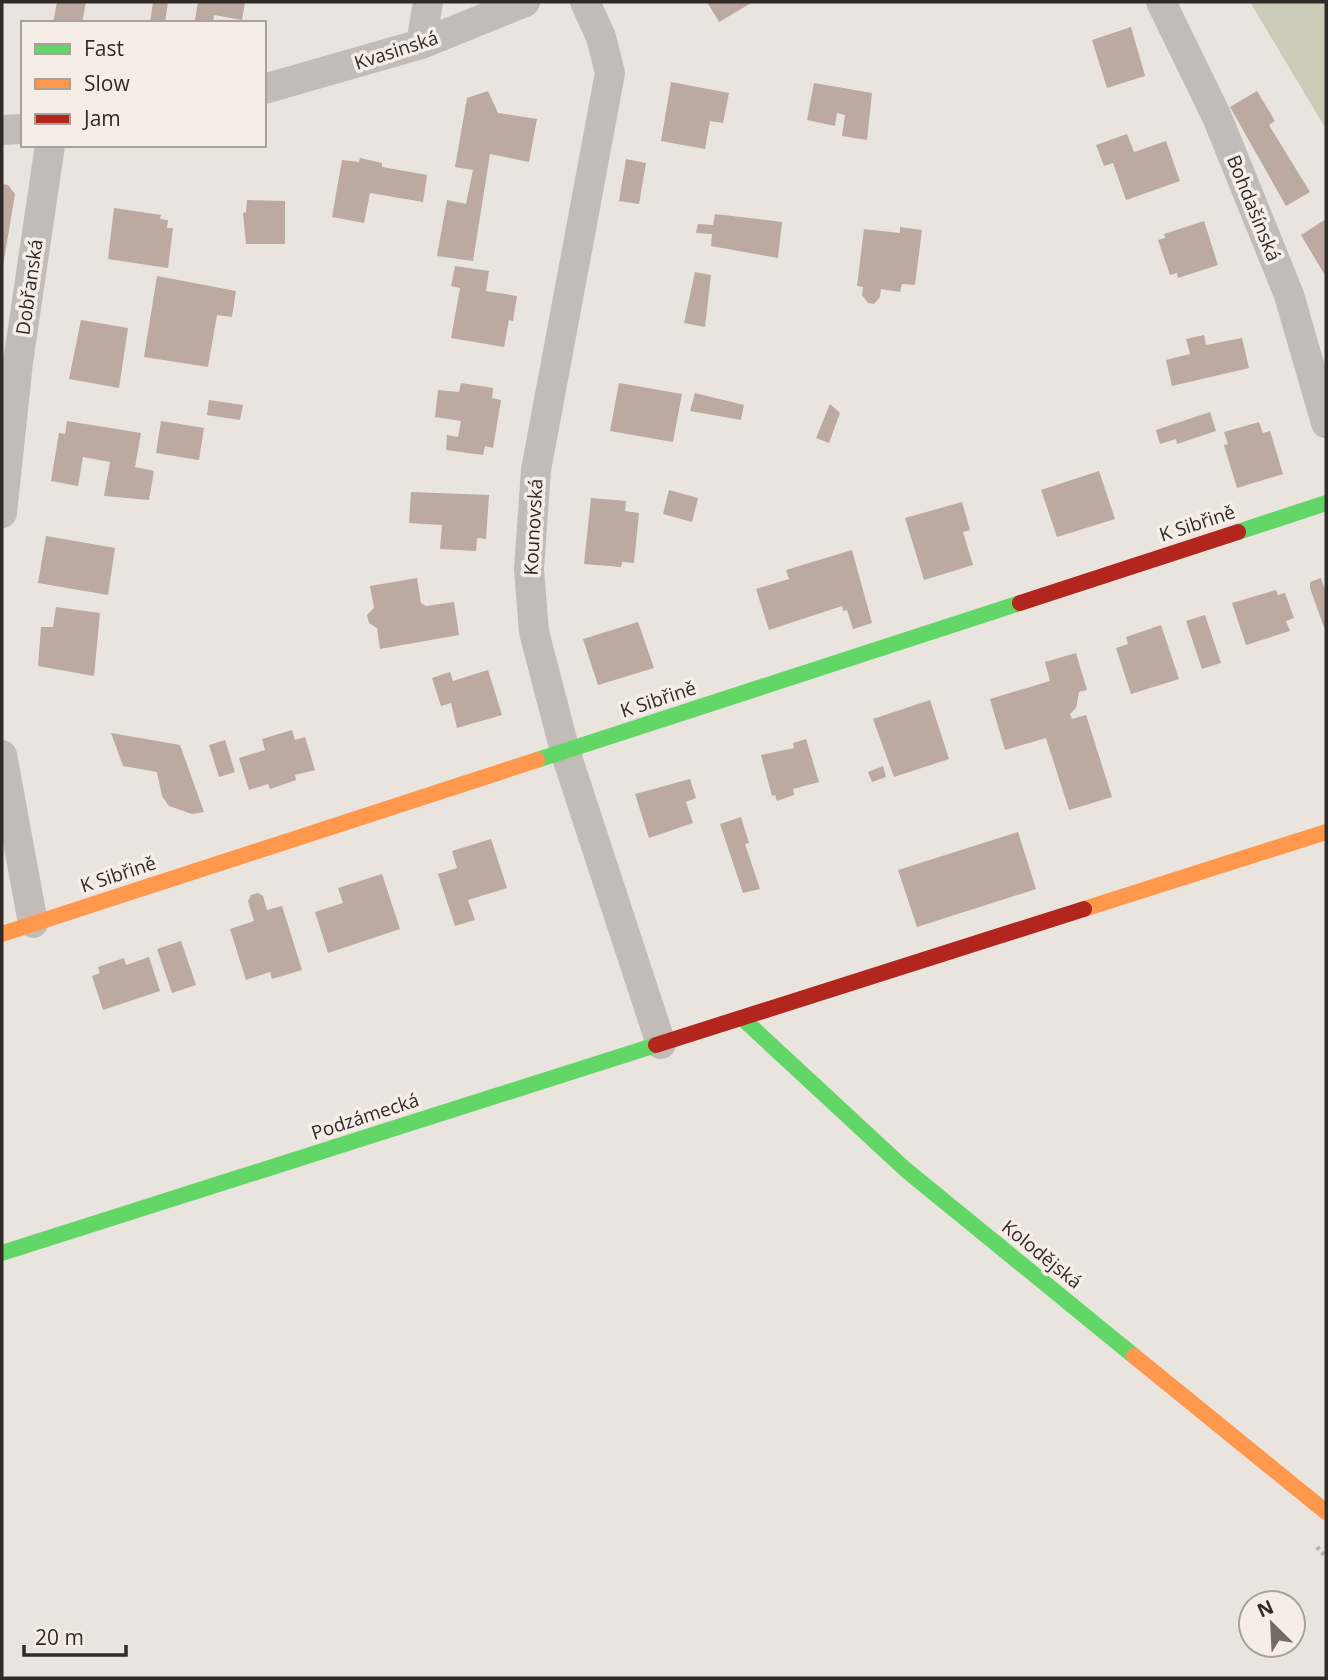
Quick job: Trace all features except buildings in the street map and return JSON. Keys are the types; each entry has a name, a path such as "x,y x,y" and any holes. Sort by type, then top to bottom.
{"street":[{"path":"421,44 428,2"},
{"name":"Kvasinská","path":"266,88 421,44 525,2"},
{"name":"Kounovská","path":"585,2 601,37 610,73 536,470 529,569 534,632 565,751 661,1044"},
{"name":"Bohdašínská","path":"1161,2 1217,117 1289,295 1326,423"},
{"path":"2,130 21,129"},
{"name":"Dobřanská","path":"2,513 18,362 50,147"},
{"name":"K Sibřině","path":"2,934 1326,503"},
{"path":"2,755 33,923"},
{"name":"Podzámecká","path":"2,1254 1326,832"},
{"name":"Kolodějská","path":"741,1018 906,1170 1326,1512"}],"green space":[{"path":"1250,2 1326,2 1326,129"}],"traffic: fast":[{"path":"1238,532 1326,503"},
{"path":"537,760 1020,603"},
{"path":"742,1018 906,1170 1134,1356"},
{"path":"2,1253 656,1045"}],"traffic: slow":[{"path":"2,934 537,760"},
{"path":"1084,909 1326,832"},
{"path":"1134,1356 1326,1512"}],"traffic: jam":[{"path":"1020,603 1238,532"},
{"path":"656,1045 1084,909"}]}
